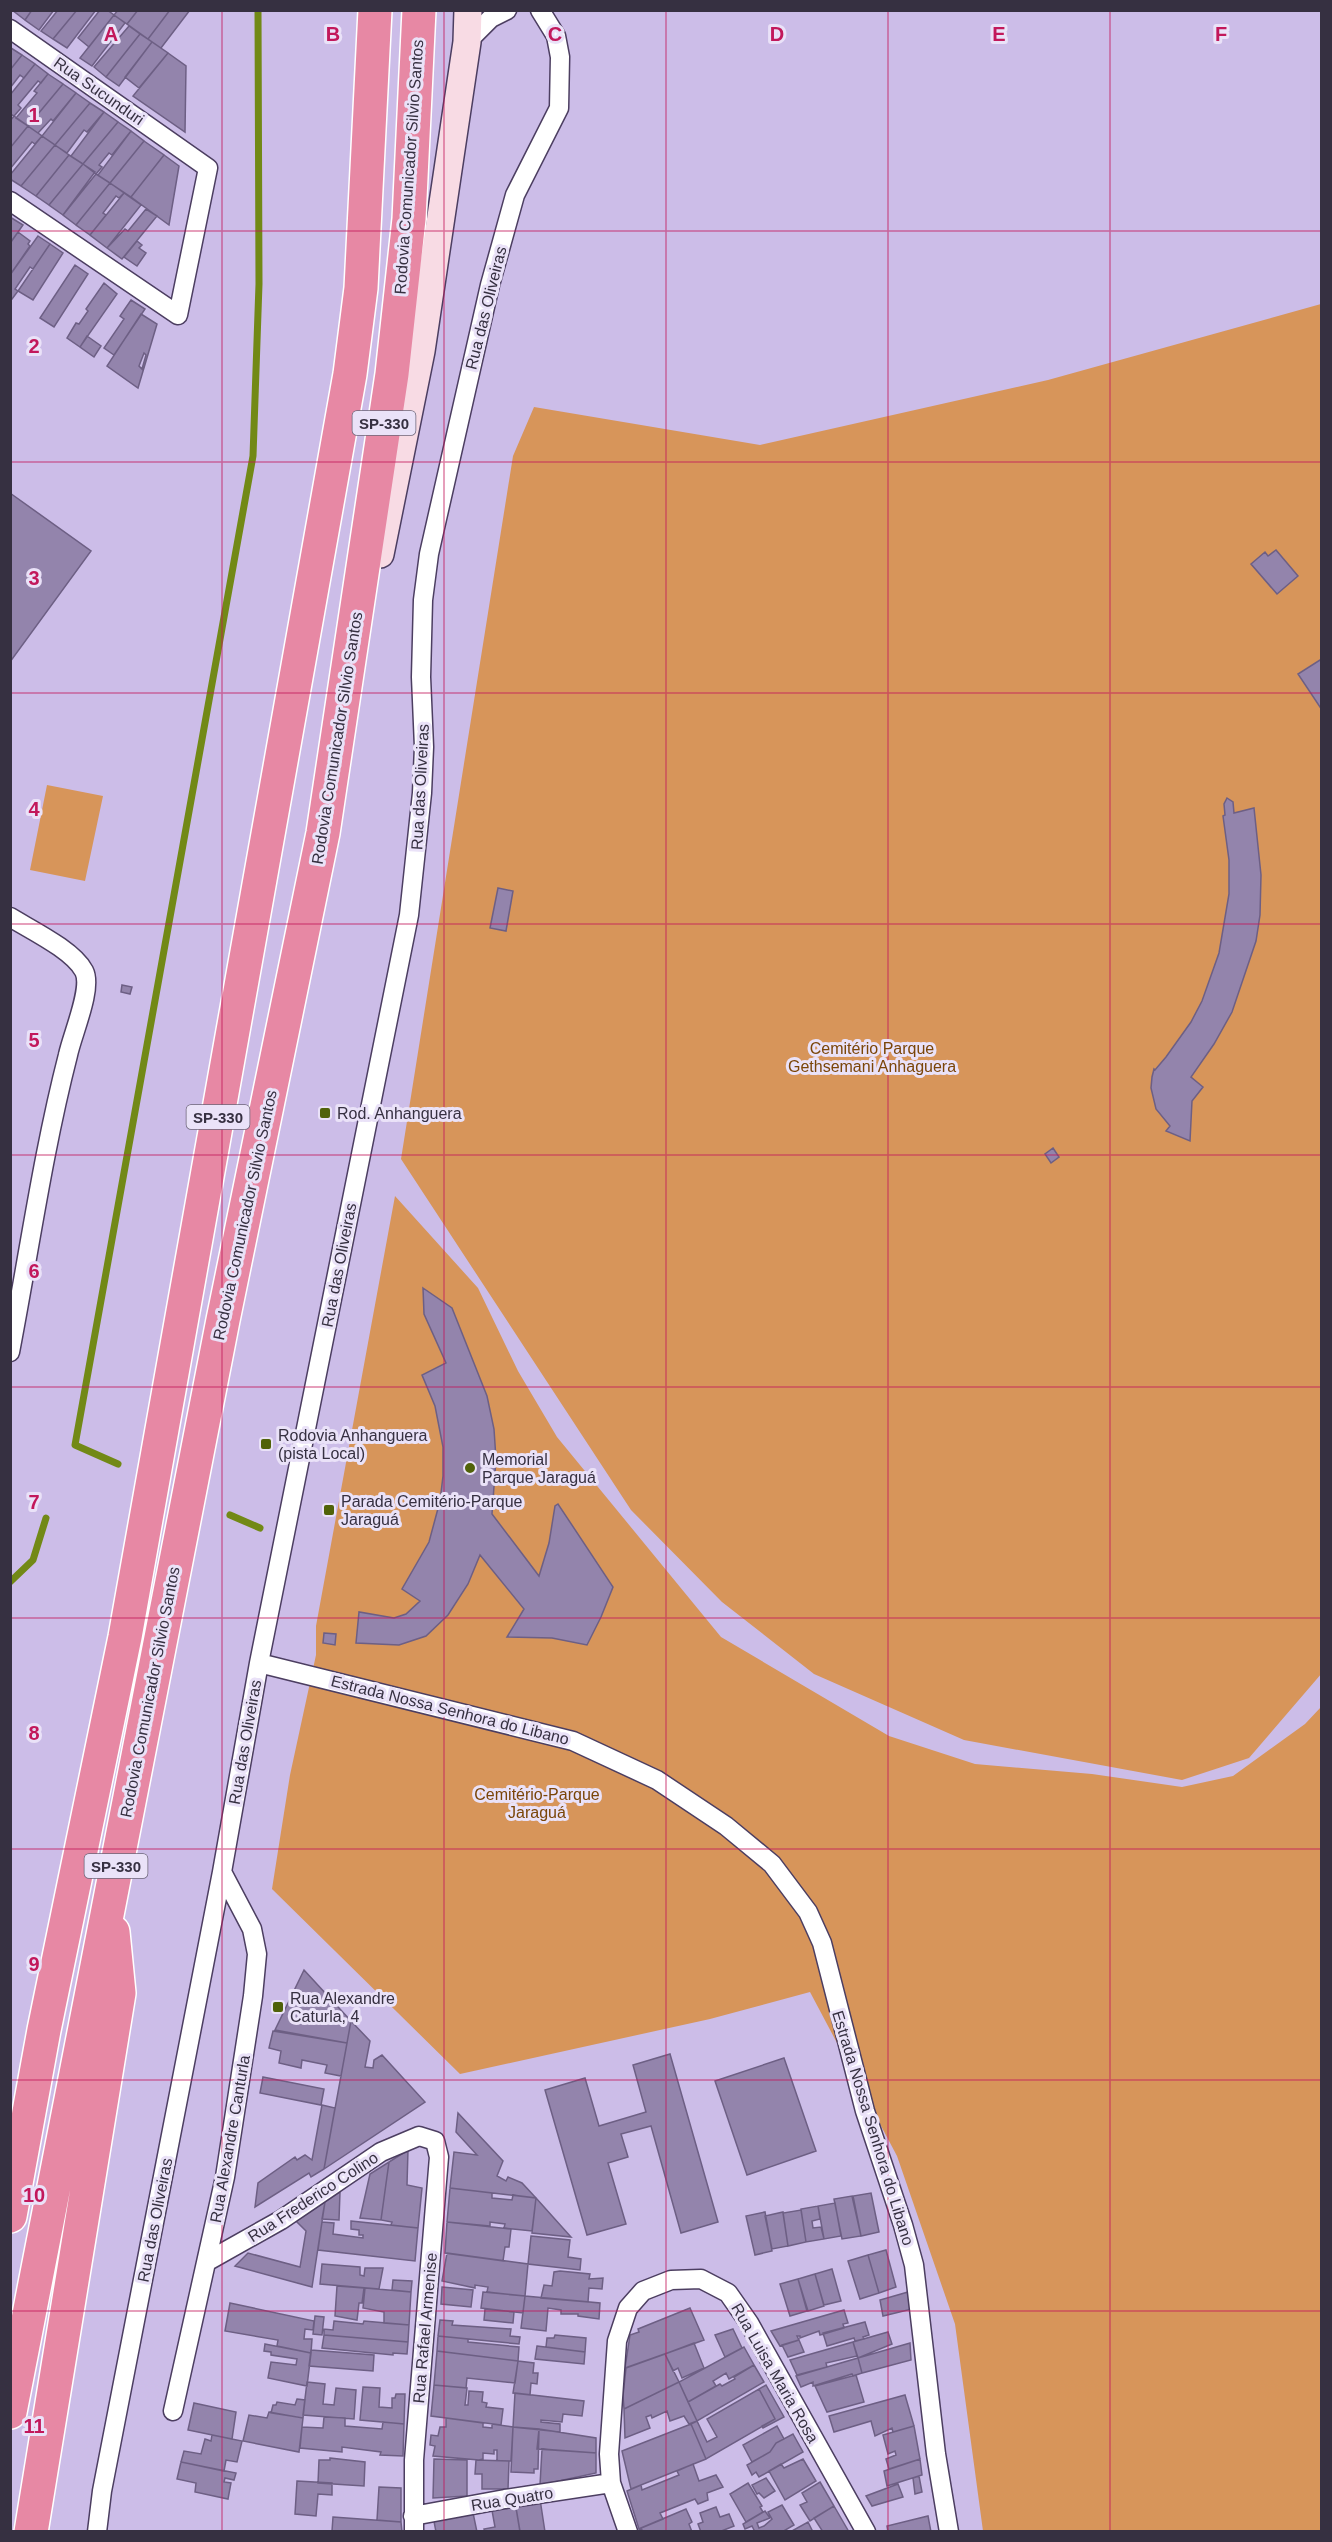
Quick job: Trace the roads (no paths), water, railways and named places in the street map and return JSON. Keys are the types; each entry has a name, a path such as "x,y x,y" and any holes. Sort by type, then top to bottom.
{"highway":[{"name":"SP-330","path":"10,2216 44,2030 125,1637 350,374 361,288 375,10"},
{"name":"Rodovia Comunicador Silvio Santos","path":"10,2412 223,1320 323,833 392,374 407,231 419,10"},
{"path":"31,2532 119,1993 110,1897"},
{"path":"10,2097 17,2073 44,2030"}],"main road":[{"path":"343,707 379,559 421,351 467,42 468,10"}],"street":[{"path":"467,42 491,18 507,10"},
{"name":"Rua das Oliveiras","path":"97,2532 102,2491 222,1872 259,1663 409,915 422,802 423,600 429,554 504,232 515,195 559,108 560,57 556,36 540,10"},
{"name":"Rua Sucunduri","path":"10,29 208,168 178,315 10,201"},
{"path":"10,917 73,958 85,972 85,999 68,1053 50,1134 10,1352"},
{"name":"Estrada Nossa Senhora do Libano","path":"259,1663 573,1741 657,1780 726,1826 772,1864 808,1912 822,1943 865,2111 891,2183 909,2245 914,2265 936,2454 949,2532"},
{"name":"Rua Alexandre Canturla","path":"173,2411 208,2261 227,2166 253,1996 257,1954 252,1929 222,1872"},
{"name":"Rua Frederico Colino","path":"208,2261 281,2220 381,2152 419,2136"},
{"name":"Rua Rafael Armenise","path":"414,2524 414,2460 439,2157 435,2141 419,2136"},
{"name":"Rua Luisa Maria Rosa","path":"628,2532 611,2483 611,2409 617,2341 628,2308 643,2291 671,2280 701,2279 728,2293 749,2323 866,2532"},
{"name":"Rua Quatro","path":"414,2524 505,2499 611,2483"}],"waterway":[{"path":"118,1464 75,1445 253,456 259,284 258,10"},
{"path":"230,1515 260,1528"},
{"path":"10,1582 33,1560 46,1518"}],"place":[{"name":"Rod. Anhanguera","path":"325,1113"},
{"name":"Rodovia Anhanguera (pista Local)","path":"266,1444"},
{"name":"Memorial Parque Jaraguá","path":"470,1468"},
{"name":"Parada Cemitério-Parque Jaraguá","path":"329,1510"},
{"name":"Rua Alexandre Caturla, 4","path":"278,2007"}],"park label":[{"name":"Cemitério Parque Gethsemani Anhaguera","path":"872,1057"},
{"name":"Cemitério-Parque Jaraguá","path":"537,1803"}]}
